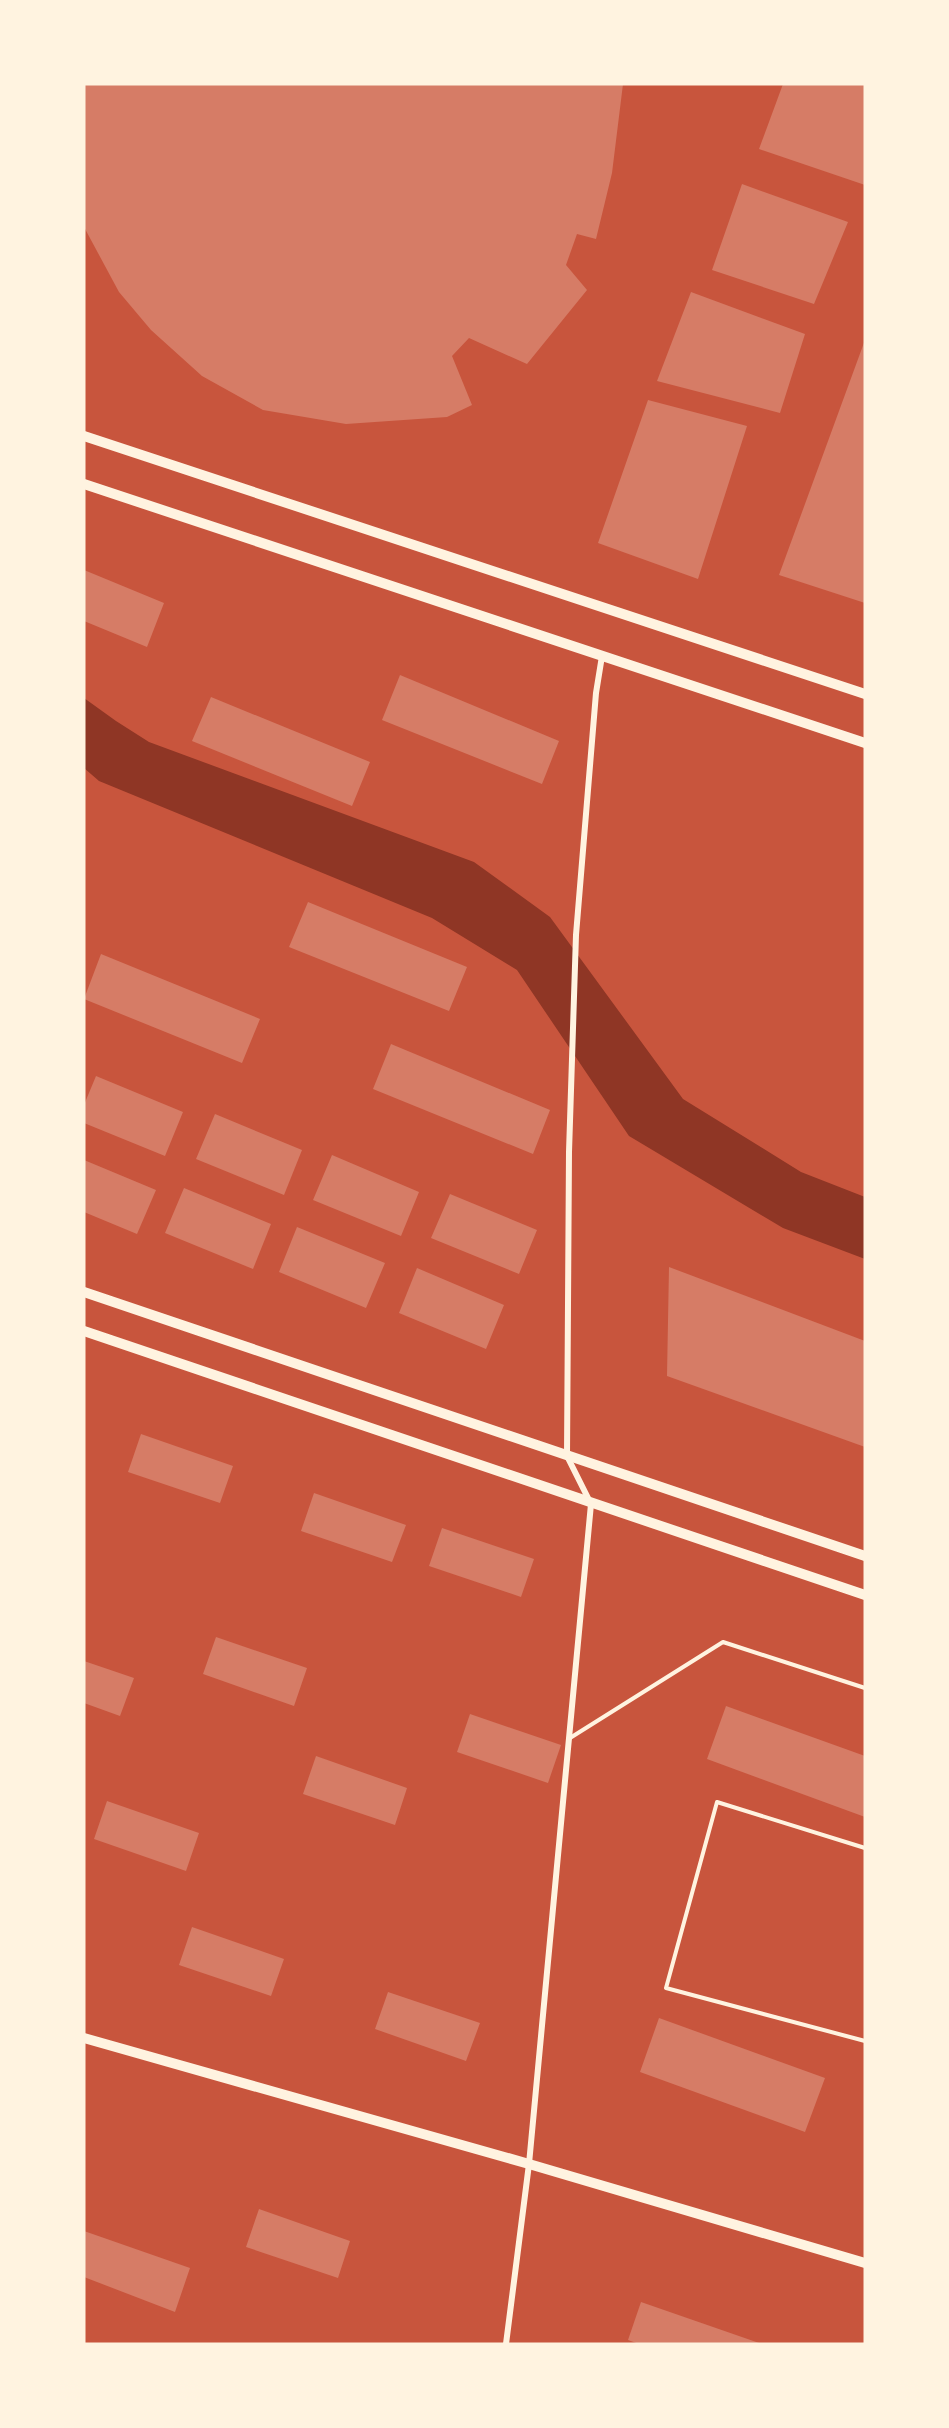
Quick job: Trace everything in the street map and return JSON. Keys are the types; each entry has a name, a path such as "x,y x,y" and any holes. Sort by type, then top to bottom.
{"street":[{"path":"84,436 865,694"},
{"path":"84,484 865,743"},
{"path":"506,2344 529,2164 591,1504 567,1456 571,1056 576,935 596,693 602,656"},
{"path":"84,1292 865,1556"},
{"path":"84,1331 865,1595"},
{"path":"84,2038 529,2164 865,2263"}],"lane":[{"path":"569,1738 723,1642 865,1688"},
{"path":"865,1848 717,1802 666,1988 865,2040"}],"shaded area":[{"path":"84,698 149,742 474,862 550,917 683,1099 801,1172 865,1197 865,1259 783,1228 629,1136 517,970 432,918 99,781 84,768"}],"building":[{"path":"84,84 623,84 612,173 596,239 577,234 566,265 587,290 527,364 469,338 452,356 472,405 447,417 346,424 263,410 202,376 151,330 119,292 84,227"},
{"path":"783,84 865,84 865,185 759,149"},
{"path":"742,184 848,222 814,304 712,270"},
{"path":"691,292 805,334 780,413 657,381"},
{"path":"865,340 865,603 779,575"},
{"path":"648,400 747,426 698,579 598,543"},
{"path":"84,570 164,603 147,647 84,621"},
{"path":"400,675 559,741 542,784 382,720"},
{"path":"211,697 370,762 352,806 192,741"},
{"path":"308,902 467,967 449,1011 289,947"},
{"path":"101,954 260,1019 242,1063 84,999"},
{"path":"391,1044 550,1110 533,1154 373,1089"},
{"path":"96,1076 183,1112 165,1156 84,1123 84,1105"},
{"path":"215,1114 302,1150 284,1195 196,1159"},
{"path":"332,1155 419,1192 401,1236 313,1200"},
{"path":"84,1160 156,1190 137,1234 84,1212"},
{"path":"184,1188 271,1224 253,1269 165,1233"},
{"path":"450,1194 537,1230 519,1274 431,1238"},
{"path":"297,1227 385,1263 366,1308 279,1272"},
{"path":"669,1267 865,1341 865,1447 667,1376"},
{"path":"417,1268 504,1305 486,1349 399,1313"},
{"path":"141,1434 233,1466 220,1503 128,1472"},
{"path":"314,1493 406,1525 392,1562 301,1531"},
{"path":"442,1528 534,1559 521,1597 429,1566"},
{"path":"216,1637 307,1668 294,1706 203,1674"},
{"path":"84,1661 134,1678 120,1716 84,1703"},
{"path":"726,1706 865,1756 865,1817 707,1759"},
{"path":"470,1714 561,1745 548,1783 457,1752"},
{"path":"316,1756 407,1788 395,1825 303,1794"},
{"path":"107,1801 199,1833 186,1871 94,1839"},
{"path":"192,1927 284,1959 271,1996 179,1965"},
{"path":"388,1992 480,2023 466,2061 375,2029"},
{"path":"659,2018 825,2078 805,2132 640,2072"},
{"path":"259,2209 350,2241 338,2278 246,2247"},
{"path":"84,2231 190,2268 175,2312 84,2277"},
{"path":"641,2302 762,2344 639,2344 628,2340"}]}
